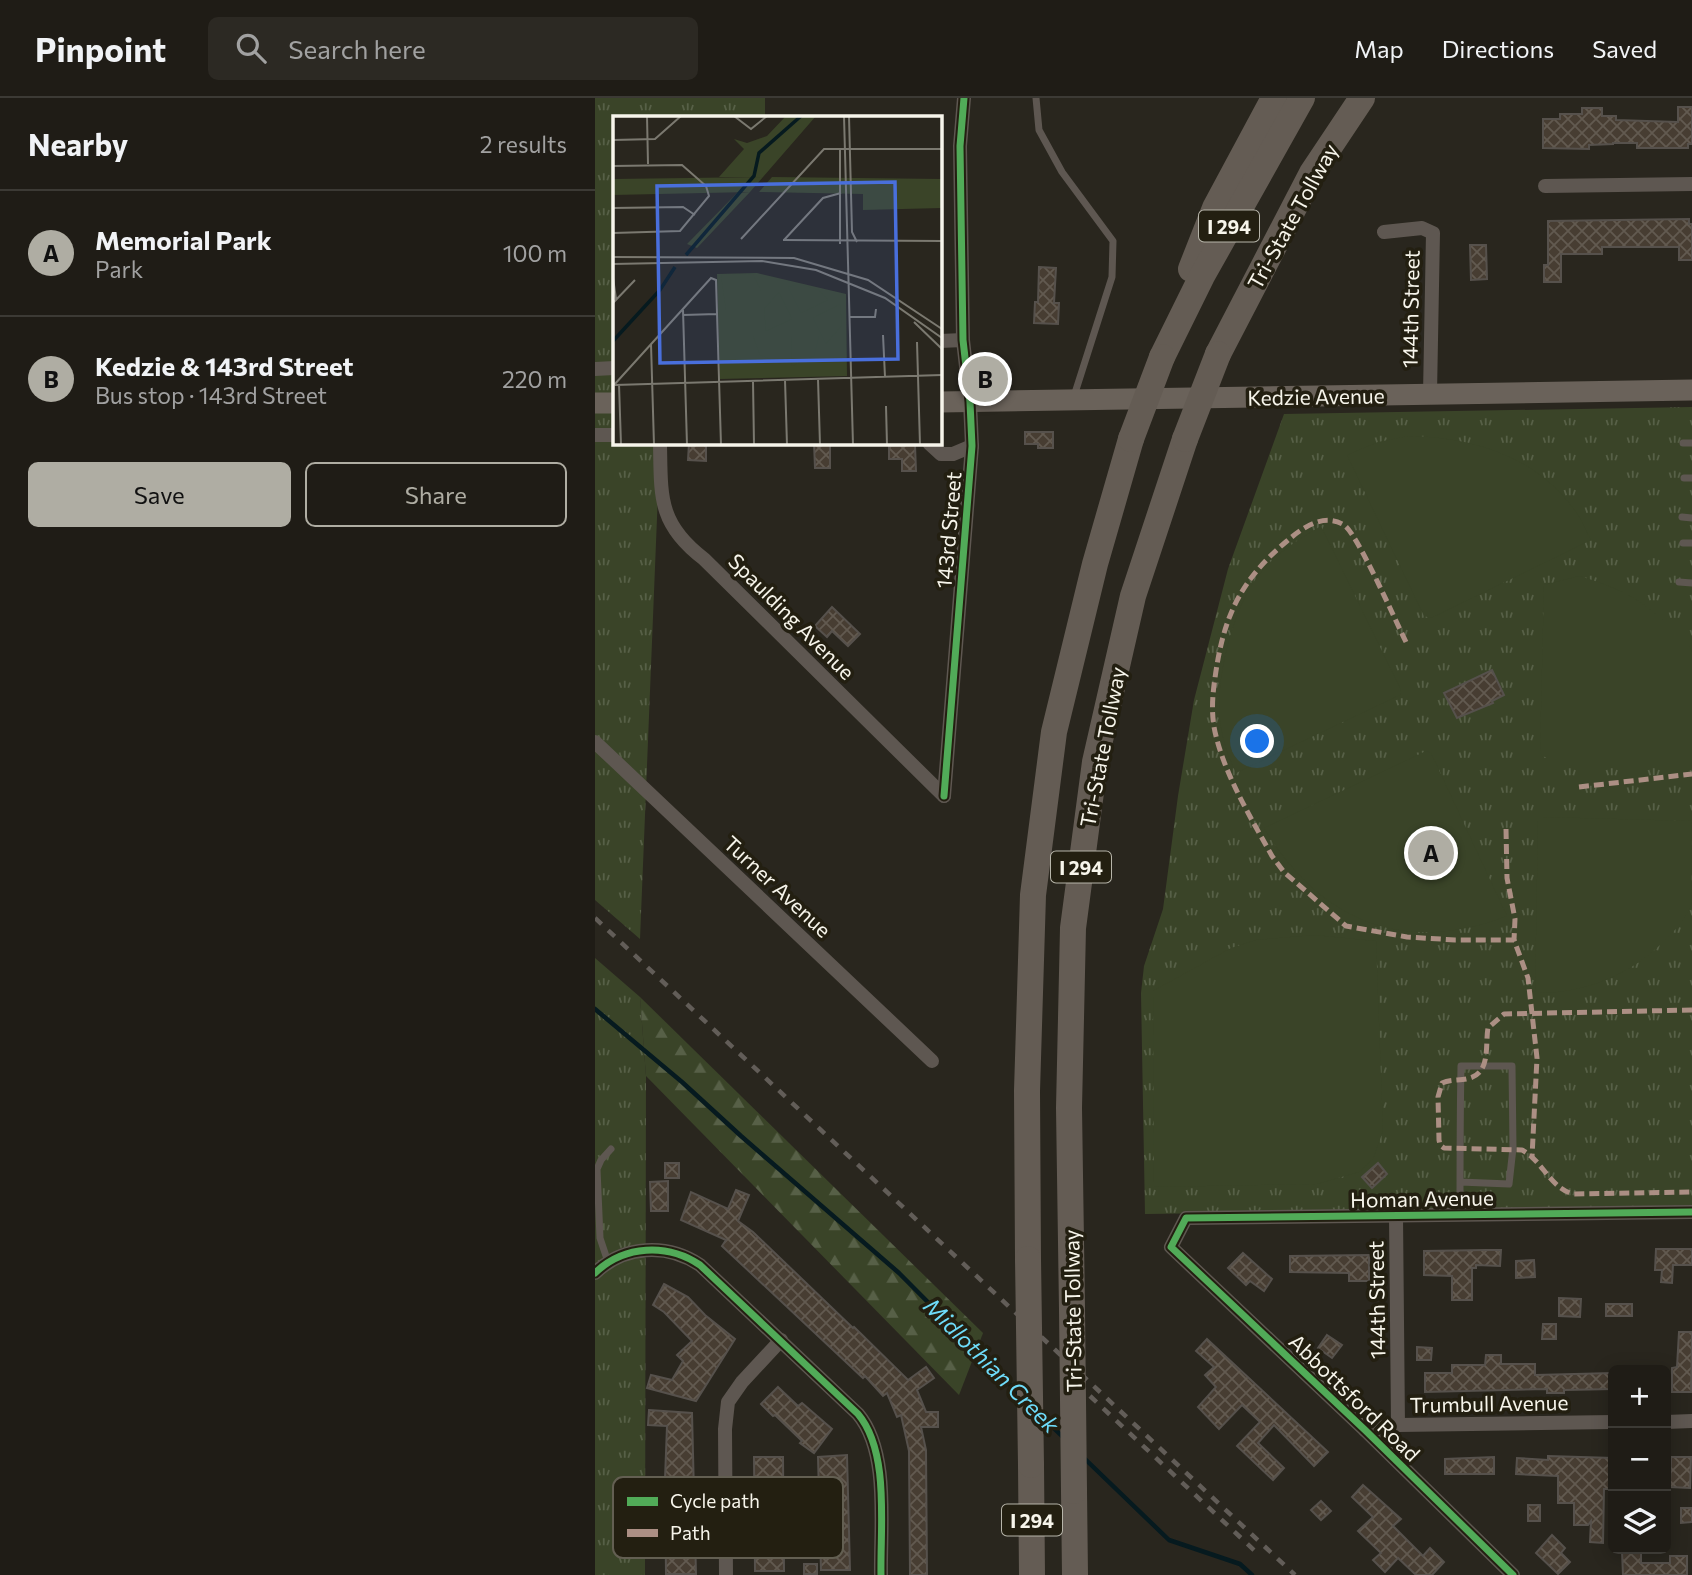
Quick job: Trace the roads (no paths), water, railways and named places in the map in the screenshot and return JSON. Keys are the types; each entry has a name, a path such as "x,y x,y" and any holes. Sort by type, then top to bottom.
{"highway":[{"path":"1162,357 1186,282 1215,208 1274,98"},
{"name":"Tri-State Tollway","path":"1032,1575 1027,1077 1033,895 1054,732 1095,564 1131,439 1162,357 1202,276 1301,98"},
{"name":"Tri-State Tollway","path":"1075,1575 1069,1108 1073,928 1095,762 1133,596 1185,439 1218,354 1312,173 1362,98"},
{"path":"1312,173 1377,98"}],"main road":[{"name":"Kedzie Avenue","path":"941,402 1692,390"},
{"path":"595,403 613,403"}],"street":[{"name":"143rd Street","path":"944,796 972,446 963,340 960,146 964,98"},
{"path":"1545,186 1692,184"},
{"name":"144th Street","path":"1384,232 1422,228 1433,233 1430,394"},
{"path":"941,341 963,340"},
{"path":"595,369 613,368"},
{"path":"595,435 613,435"},
{"name":"Spaulding Avenue","path":"660,444 664,508 684,544 704,559 944,796"},
{"path":"930,444 941,454 953,454 972,446"},
{"name":"Turner Avenue","path":"595,742 932,1061"},
{"name":"Homan Avenue","path":"1171,1247 1186,1218 1692,1212"},
{"name":"144th Street","path":"1396,1216 1398,1425"},
{"name":"Abbottsford Road","path":"1171,1247 1365,1430 1513,1575"},
{"path":"595,1273 608,1262 636,1251 661,1250 688,1257 700,1265 858,1414 873,1437 880,1464 881,1575"},
{"path":"725,1477 728,1402 742,1382 781,1340"},
{"path":"1671,1422 1692,1421"},
{"name":"Trumbull Avenue","path":"1365,1430 1398,1425 1608,1422"}],"lane":[{"path":"1036,98 1039,130 1062,172 1113,241 1112,277 1073,400"},
{"path":"1682,517 1692,518"},
{"path":"1683,543 1692,543"},
{"path":"1679,582 1692,583"},
{"path":"1460,1182 1509,1184 1513,1148 1513,1066 1461,1066 1460,1182 1460,1215"},
{"path":"608,1262 600,1238 597,1169 600,1160 611,1149"}],"waterway":[{"name":"Midlothian Creek","path":"595,1009 899,1273 1019,1394"},
{"name":"Midlothian Creek","path":"1040,1415 1064,1438"},
{"name":"Midlothian Creek","path":"1085,1459 1169,1540 1240,1564 1252,1575"}],"railway":[{"path":"595,918 1295,1575"},
{"path":"1090,1396 1256,1552"}],"place":[{"name":"Kedzie & 143rd Street","path":"985,379"},
{"name":"Memorial Park","path":"1431,853"}]}
